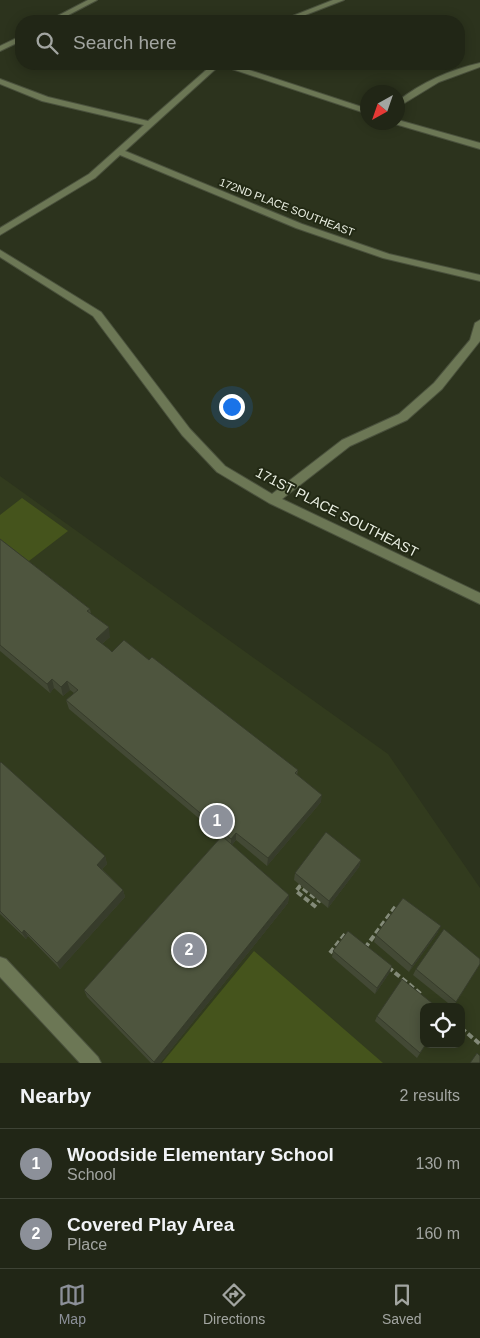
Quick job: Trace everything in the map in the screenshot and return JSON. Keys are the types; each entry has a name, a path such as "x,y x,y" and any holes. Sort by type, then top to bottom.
{"street":[{"path":"64,15 93,0"},
{"path":"298,15 340,0"},
{"path":"0,49 15,41"},
{"path":"465,69 480,66"},
{"path":"0,232 92,176 210,70"},
{"path":"242,70 360,109"},
{"path":"405,99 463,70"},
{"path":"0,80 46,99 150,124"},
{"path":"405,124 480,146"},
{"name":"172ND PLACE SOUTHEAST","path":"119,152 299,226 386,256 480,278"},
{"name":"171ST PLACE SOUTHEAST","path":"0,253 97,314 186,432 222,469 273,500 480,599"},
{"path":"273,500 346,443 403,417 438,386 475,342 480,323"},
{"path":"0,964 92,1063"}],"path":[{"path":"316,907 296,891 300,886 321,902"},
{"path":"365,948 396,906"},
{"path":"330,953 346,933 352,938"},
{"path":"359,943 372,954"},
{"path":"386,966 429,1001"},
{"path":"465,1031 480,1044"}],"shaded area":[{"path":"0,476 388,754 480,888 480,1063 0,1063"}],"green space":[{"path":"22,498 68,531 25,564 0,544 0,515"},
{"path":"254,951 383,1063 162,1063"}],"building":[{"path":"0,539 90,609 87,611 109,627 96,639 112,652 124,640 149,660 152,657 298,770 295,773 322,795 268,858 236,833 231,839 66,700 78,690 67,681 61,687 52,679 47,684 0,645"},
{"path":"1,762 105,856 97,865 123,890 57,963 24,930 22,933 0,911"},
{"path":"326,832 361,860 329,901 295,873"},
{"path":"222,836 289,895 154,1062 84,990"},
{"path":"403,898 441,926 412,966 376,935"},
{"path":"444,929 480,959 480,964 456,1002 416,969"},
{"path":"348,931 392,966 377,988 333,951"},
{"path":"402,979 432,1003 420,1003 420,1048 423,1048 420,1053 377,1016"},
{"path":"477,1053 480,1056 480,1063 470,1063"}],"place":[{"name":"Woodside Elementary School","path":"217,821"},
{"name":"Covered Play Area","path":"189,950"}]}
